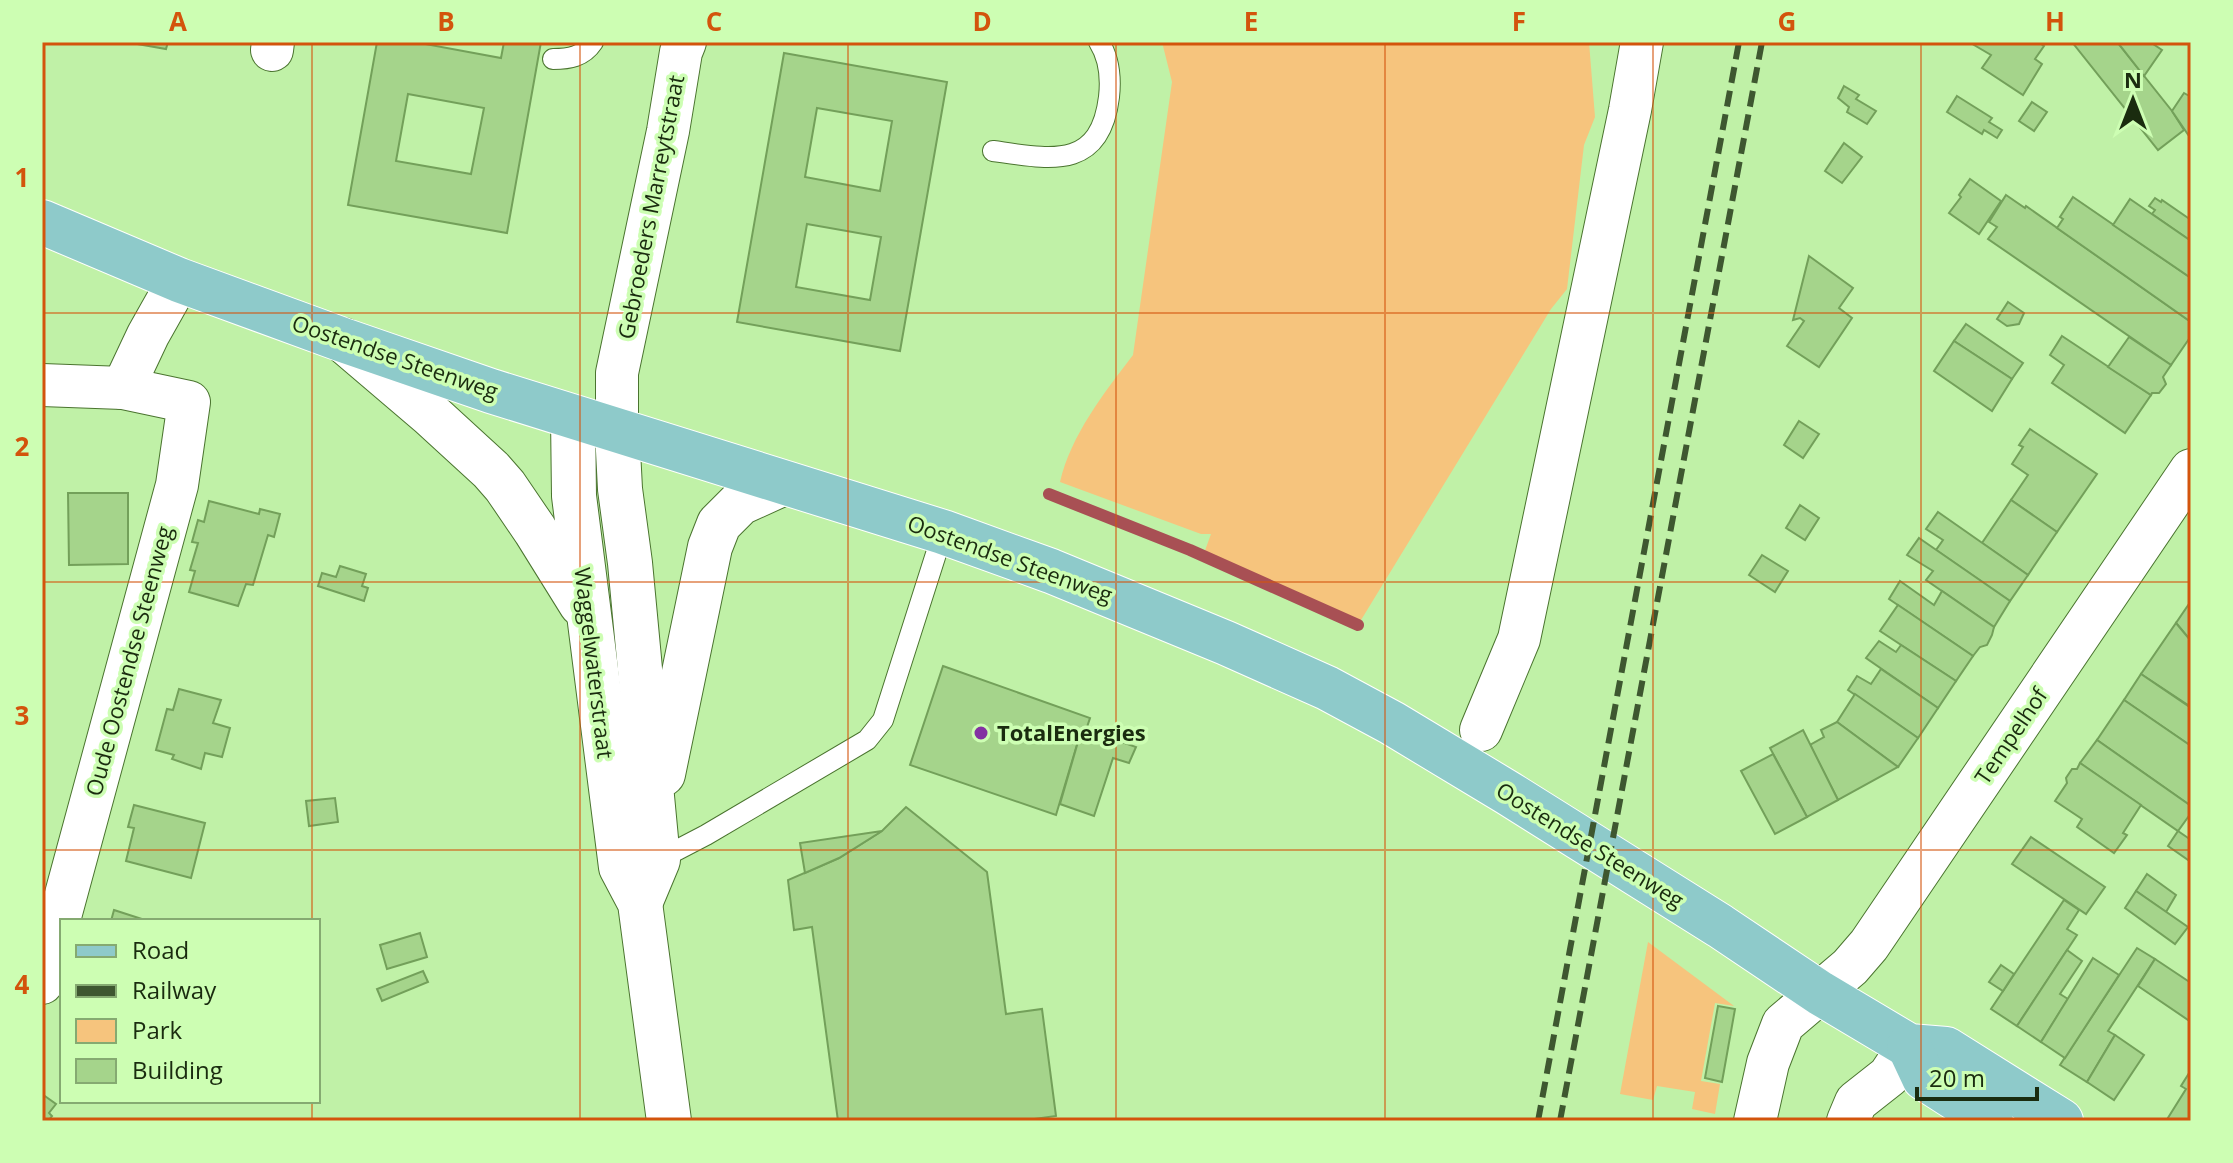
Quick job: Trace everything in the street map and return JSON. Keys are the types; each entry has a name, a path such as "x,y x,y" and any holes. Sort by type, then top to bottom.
{"main road":[{"name":"Oostendse Steenweg","path":"42,222 179,280 343,340 573,417 943,532 1051,571 1226,643 1327,688 1392,723 1909,1046 1946,1049 2061,1121"},
{"path":"343,340 431,415 498,478 554,559 588,617"},
{"name":"Waggelwaterstraat","path":"573,417 572,474 621,867 640,903 669,1121"},
{"name":"Waggelwaterstraat","path":"617,431 620,489 656,840 640,903"},
{"path":"656,840 710,547 719,524 740,503 784,483"},
{"path":"1909,1046 1924,1078 1991,1121"}],"street":[{"name":"Gebroeders Marreytstraat","path":"617,431 617,373 685,42"},
{"path":"1481,730 1519,639 1642,42"},
{"path":"123,388 179,280"},
{"path":"573,417 617,373"},
{"name":"Oude Oostendse Steenweg","path":"42,385 123,388 189,402 177,485 42,983"},
{"name":"Tempelhof","path":"1755,1121 1768,1063 1783,1024 1850,967 1869,945 2191,470"},
{"path":"1848,1121 1856,1102 1889,1076 1909,1046"}],"lane":[{"path":"553,59 572,58 588,49 593,42"},
{"path":"993,151 1046,159 1069,156 1088,145 1102,129 1110,84 1105,51 1099,42"},
{"path":"656,840 706,835 867,740 883,720 943,532"}],"green space":[{"path":"1162,42 1589,42 1595,117 1584,145 1567,289 1551,309 1358,625 1203,556 1211,534 1201,534 1060,482 1080,431 1133,355 1172,82"},
{"path":"1648,942 1734,1006 1715,1003 1701,1081 1720,1084 1715,1114 1692,1109 1695,1092 1657,1086 1653,1100 1620,1094"}],"building":[{"path":"126,42 168,42 166,49"},
{"path":"377,42 425,42 501,58 504,42 541,42 507,233 348,205","holes":["408,94 484,108 471,174 396,161"]},
{"path":"1969,42 2038,42 2044,46 2035,59 2042,64 2023,95 1982,68 1991,55"},
{"path":"2072,42 2117,42 2184,130 2158,150"},
{"path":"2150,42 2162,50 2144,76 2119,44"},
{"path":"784,53 947,82 900,351 737,322","holes":["817,108 892,121 880,191 805,177","807,224 881,237 870,300 796,287"]},
{"path":"1844,86 1859,95 1856,99 1876,111 1867,124 1847,112 1849,107 1838,98"},
{"path":"2184,93 2191,97 2191,139 2172,111"},
{"path":"1957,96 1992,118 1989,122 2002,130 1997,138 1984,130 1982,134 1947,112"},
{"path":"2032,102 2047,112 2034,131 2019,121"},
{"path":"1844,143 1862,157 1842,183 1825,171"},
{"path":"1970,179 2001,201 1979,234 1949,213"},
{"path":"2006,195 2191,322 2191,336 2171,365 1988,239 1997,227 1989,222"},
{"path":"2073,197 2191,278 2191,322 2057,228"},
{"path":"2155,198 2191,220 2191,241 2152,214 2155,210 2149,206"},
{"path":"2130,199 2191,241 2191,278 2113,225"},
{"path":"1809,256 1853,288 1839,308 1852,318 1819,367 1787,346 1804,321 1800,318 1793,320"},
{"path":"2008,302 2024,313 2019,324 2007,326 1997,319"},
{"path":"1966,324 2023,363 2012,379 1954,341"},
{"path":"2062,336 2151,395 2125,433 2052,383 2064,365 2050,355"},
{"path":"2129,337 2171,365 2163,377 2166,384 2159,393 2151,395 2108,367"},
{"path":"1954,341 2012,379 1992,411 1934,371"},
{"path":"1799,421 1819,434 1803,458 1784,445"},
{"path":"2030,429 2097,474 2057,532 2011,500 2028,475 2012,464 2023,447 2019,445"},
{"path":"68,493 128,493 128,564 69,565"},
{"path":"2011,500 2057,532 2028,575 1982,543"},
{"path":"209,501 259,514 260,509 280,514 274,537 268,535 253,585 246,584 238,606 189,592 195,571 190,570 198,543 192,542 198,520 204,522"},
{"path":"1800,505 1819,518 1805,540 1786,528"},
{"path":"1938,512 2028,575 2010,601 1936,550 1943,540 1926,529"},
{"path":"1919,538 2010,601 1994,627 1926,580 1933,571 1907,555"},
{"path":"1762,555 1788,571 1775,592 1749,575"},
{"path":"340,566 366,574 362,586 368,588 364,601 318,586 322,573 336,577"},
{"path":"1900,581 1934,605 1942,591 1994,627 1987,645 1980,647 1973,656 1889,599"},
{"path":"2191,601 2191,641 2176,623"},
{"path":"1898,605 1973,656 1956,681 1880,631"},
{"path":"2176,623 2191,641 2191,700 2188,705 2141,674"},
{"path":"1879,641 1896,652 1901,645 1956,681 1938,708 1866,658"},
{"path":"943,666 1090,718 1086,730 1082,728 1056,815 910,765"},
{"path":"1881,669 1938,708 1918,738 1848,690 1857,676 1871,684"},
{"path":"2141,674 2191,708 2191,746 2124,700"},
{"path":"179,689 221,700 213,723 230,728 222,757 205,753 201,769 156,750 167,709 173,710"},
{"path":"1855,694 1918,738 1898,767 1837,722"},
{"path":"2124,700 2191,746 2191,806 2097,740"},
{"path":"1837,722 1898,767 1838,800 1810,745 1824,737 1821,730"},
{"path":"1082,728 1136,747 1129,763 1113,758 1094,816 1060,804"},
{"path":"1803,730 1838,800 1807,817 1770,748"},
{"path":"2097,740 2191,806 2191,813 2178,831 2080,763"},
{"path":"1773,754 1807,817 1775,834 1741,771"},
{"path":"2080,763 2141,805 2123,833 2127,835 2114,853 2077,827 2082,819 2055,801 2067,783 2066,778"},
{"path":"335,798 338,822 309,826 306,801"},
{"path":"134,805 205,823 191,878 126,861 134,828 128,827"},
{"path":"906,807 987,872 1006,1014 1042,1009 1056,1116 1020,1121 838,1121 812,927 794,930 788,880 839,858 882,831"},
{"path":"882,831 839,858 805,873 800,843"},
{"path":"2178,831 2191,840 2191,862 2168,846"},
{"path":"2031,837 2105,887 2086,914 2012,864"},
{"path":"2147,874 2176,895 2166,912 2136,891"},
{"path":"2136,891 2188,927 2175,944 2125,908"},
{"path":"2064,900 2079,910 2067,929 2077,935 2017,1026 1991,1009"},
{"path":"114,910 142,919 112,919"},
{"path":"420,933 427,957 387,969 380,945"},
{"path":"2137,948 2155,959 2108,1031 2115,1035 2087,1082 2060,1065"},
{"path":"2067,950 2082,961 2060,994 2068,999 2041,1042 2017,1026"},
{"path":"2093,958 2119,975 2065,1058 2041,1042"},
{"path":"2155,959 2191,983 2191,1022 2138,986"},
{"path":"2001,965 2014,974 2003,991 1989,982"},
{"path":"423,971 428,982 382,1001 377,989"},
{"path":"1718,1006 1735,1009 1722,1082 1705,1078"},
{"path":"2115,1035 2144,1055 2114,1100 2087,1082"},
{"path":"2191,1070 2191,1121 2166,1121 2186,1089 2181,1086"},
{"path":"42,1094 56,1104 49,1113 52,1116 48,1121 42,1121"}],"waterway":[{"path":"1049,494 1190,550 1358,625"}],"railway":[{"path":"1538,1121 1739,42"},
{"path":"1560,1121 1762,42"}],"place":[{"name":"TotalEnergies","path":"981,733"}]}
